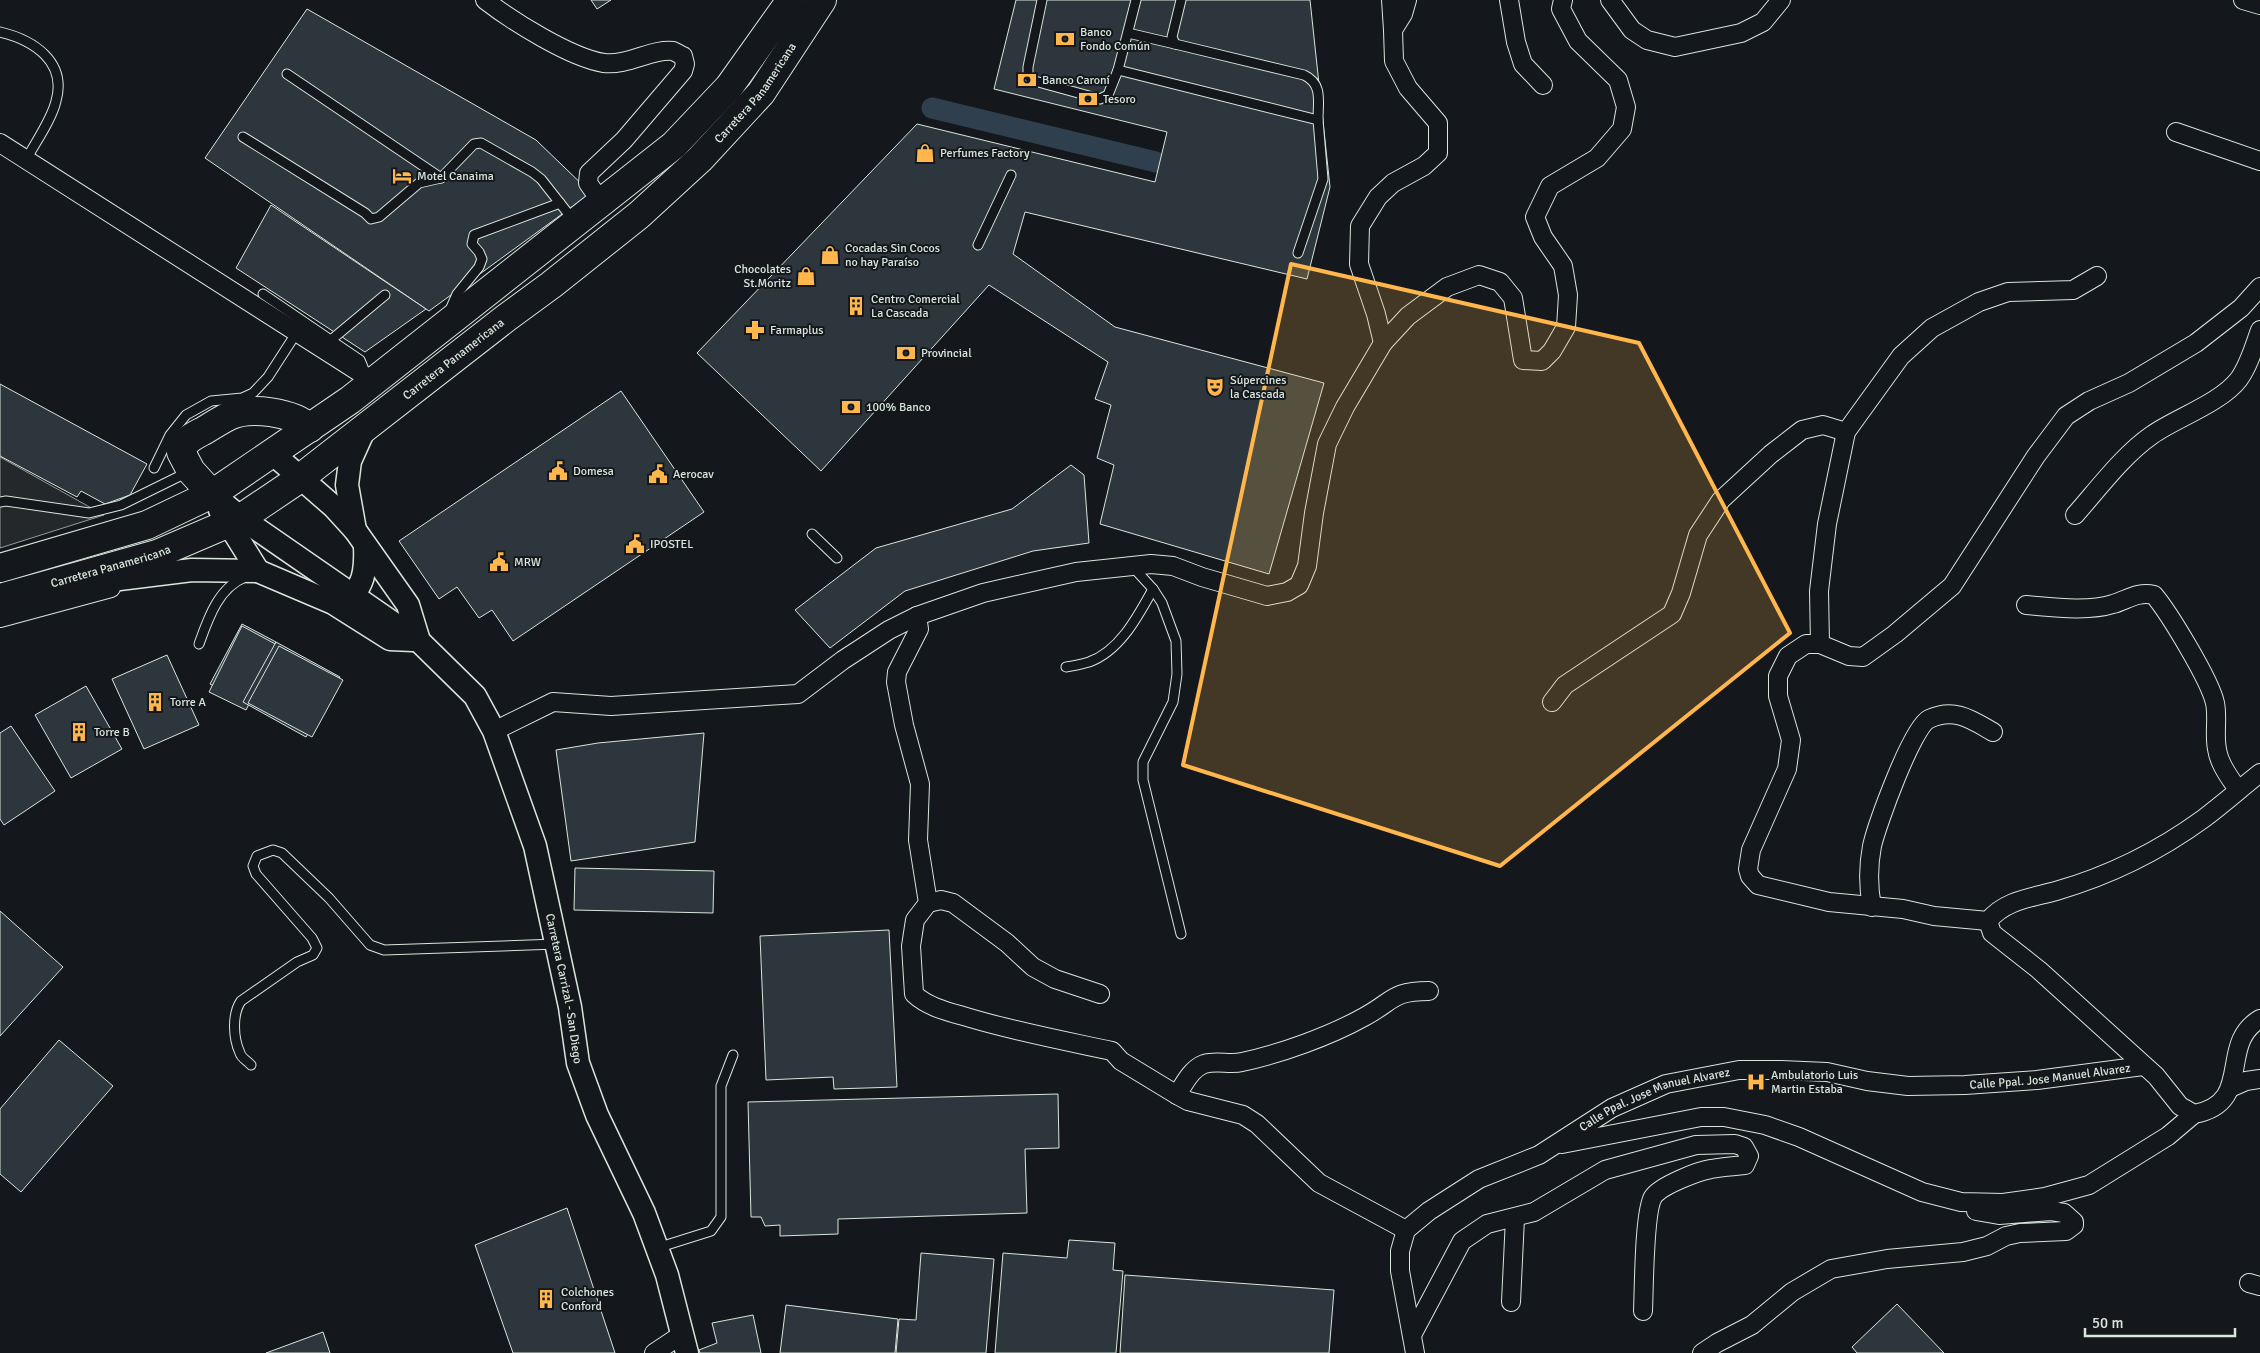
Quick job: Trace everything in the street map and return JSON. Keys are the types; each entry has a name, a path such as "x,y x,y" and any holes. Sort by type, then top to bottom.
{"main road":[{"name":"Carretera Panamericana","path":"0,568 147,525 212,494 350,400 367,377 443,327 568,213 602,203 674,145 722,94 792,0"},
{"name":"Carretera Panamericana","path":"0,598 157,554 234,521 299,479 639,215 700,159 761,93 822,0"},
{"path":"212,494 190,470 181,452 184,442 230,415 246,411 282,414 304,422 310,428"}],"street":[{"path":"485,0 503,14 568,50 604,63 625,62 673,52 683,56 685,64 683,71 624,140 589,172 588,183 602,203"},
{"path":"1383,343 1376,314 1359,264 1360,226 1378,197 1393,183 1424,166 1438,153 1438,123 1408,88 1394,61 1391,0"},
{"path":"1393,30 1403,14 1407,0"},
{"path":"1509,0 1516,42 1523,64 1543,85"},
{"path":"494,731 553,702 611,706 798,694 843,660 889,630 917,616 983,593 1076,572 1150,564 1173,566 1202,577 1267,596 1286,592 1299,585 1307,566 1314,513 1327,444 1345,407 1383,343 1408,316 1447,287 1479,275 1500,282 1513,298 1523,360 1542,361 1552,351 1566,327 1568,295 1563,266 1543,237 1535,217 1550,186 1597,158 1622,129 1626,107 1618,80 1578,41 1561,8 1563,0"},
{"path":"1610,0 1632,30 1647,40 1675,47 1741,33 1763,22 1780,1"},
{"path":"2243,0 2260,5"},
{"path":"2176,132 2260,161"},
{"path":"0,143 367,377"},
{"path":"1820,644 1819,591 1827,524 1846,432 1901,356 1932,328 1979,302 2008,292 2073,290 2097,276"},
{"path":"1988,921 1934,916 1903,909 1829,902 1758,885 1750,876 1748,869 1751,850 1787,769 1790,750 1791,740 1778,696 1778,676 1788,656 1806,644 1820,644 1849,656 1863,657 1895,634 1952,586 2036,456 2066,416 2090,401 2129,383 2196,343 2241,308 2260,287"},
{"path":"2075,516 2116,468 2151,435 2200,409 2238,381 2249,362 2260,330"},
{"path":"1552,702 1565,685 1672,614 1681,593 1698,535 1721,500 1771,454 1802,430 1823,425 1846,432"},
{"path":"333,603 343,601 354,595 361,582 366,565 347,485 350,461 364,430"},
{"path":"32,590 192,570 258,571 333,603 390,639 419,641 408,605 360,538 334,507 299,479 272,453"},
{"path":"212,494 234,521 258,571"},
{"name":"Carretera Carrizal - San Diego","path":"234,521 354,595 419,641 475,696 494,731 535,846 570,1007 578,1063 597,1116 644,1213 667,1276 684,1344"},
{"path":"0,618 120,585 192,570"},
{"path":"2026,605 2080,608 2112,605 2145,593 2154,595 2207,682 2215,701 2217,749 2226,772 2238,790"},
{"path":"917,616 919,629 897,672 896,682 904,725 920,784 918,840 928,903"},
{"path":"1872,907 1868,883 1872,846 1890,790 1912,743 1927,719 1944,714 1960,714 1993,732"},
{"path":"1988,921 1997,910 2026,898 2056,891 2147,855 2203,819 2260,773"},
{"path":"1100,994 1055,979 1033,967 1007,943 953,903 941,900 928,903 915,920 911,946 914,994 921,1000 942,1010 995,1025 1112,1051 1121,1061 1177,1095 1188,1100 1243,1115 1257,1124 1319,1183 1406,1230 1400,1250 1400,1271 1415,1353"},
{"path":"1988,921 1992,933 2039,970 2156,1076 2180,1106 2194,1114"},
{"path":"1177,1095 1193,1071 1204,1065 1220,1062 1239,1063 1270,1056 1365,1017 1392,997 1408,991 1430,991"},
{"path":"1552,1146 1701,1117 1724,1117 1765,1125 1799,1137 1922,1192 1961,1202 2003,1203 2045,1197 2089,1185 2168,1136 2194,1114 2209,1111 2222,1103 2230,1088 2236,1053 2254,1022 2260,1006"},
{"name":"Calle Ppal. Jose Manuel Alvarez","path":"1406,1230 1429,1211 1479,1179 1539,1155 1612,1108 1666,1084 1739,1070 1827,1072 1867,1081 1908,1086 1965,1085 2037,1080 2144,1066"},
{"path":"2230,1088 2246,1081 2260,1080"},
{"path":"1412,1335 1462,1241 1487,1224 1534,1212 1605,1170 1696,1145 1735,1144 1744,1147 1749,1156 1745,1165 1709,1169 1667,1186 1654,1195 1650,1204 1648,1223 1642,1311"},
{"path":"1702,1353 1752,1325 1792,1292 1831,1269 1887,1258 1963,1252 1987,1246 2006,1236 2020,1233 2066,1231 2074,1225 2074,1222 2064,1213 2051,1211 1999,1215 1969,1209 1961,1202"},
{"path":"1511,1302 1515,1218"},
{"path":"654,1353 684,1344"}],"lane":[{"path":"1042,0 1028,67 1028,74 1031,80 1100,99 1108,95 1118,70 1136,0"},
{"path":"1175,44 1172,37 1180,0"},
{"path":"0,32 35,46 51,60 58,79 56,103 26,160"},
{"path":"1128,34 1304,75 1313,79 1318,87 1318,120 1323,179 1298,253"},
{"path":"1118,70 1318,120"},
{"path":"287,74 441,178"},
{"path":"243,137 365,213 371,219 379,217 419,182 441,178 474,144 481,143 541,179 568,213 474,235 472,244 482,259 479,267 457,294 443,327"},
{"path":"978,245 1010,175"},
{"path":"263,294 360,360 367,377"},
{"path":"331,340 386,295"},
{"path":"154,468 170,435 186,415 211,401 242,398 253,393 268,377 296,332"},
{"path":"0,502 6,501 89,513 121,505 190,470"},
{"path":"812,534 837,558"},
{"path":"1132,566 1153,589 1162,603 1176,641 1176,674 1173,702 1143,762 1143,780 1181,934"},
{"path":"199,644 211,613 225,590 236,580 258,571"},
{"path":"1066,668 1091,662 1118,643 1139,614 1153,589"},
{"path":"251,1065 240,1055 236,1031 236,1009 241,1001 297,962 313,954 317,948 312,938 256,874 253,866 257,856 272,850 282,853 329,898 370,945 384,950 557,944"},
{"path":"657,1248 710,1231 721,1217 721,1086 733,1055"}],"highlighted area":[{"path":"1291,264 1639,343 1790,633 1500,866 1183,765"}],"shaded area":[{"path":"0,457 104,515 0,548"}],"building":[{"path":"591,0 611,0 597,9"},
{"name":"Centro Comercial La Cascada","path":"1016,0 1310,0 1330,187 1307,279 1025,212 1013,254 1115,327 1324,383 1269,574 1100,524 1114,465 1097,458 1111,405 1095,399 1108,362 989,285 821,471 697,353 917,124 1155,182 1167,132 994,89"},
{"name":"Motel Canaima","path":"307,9 536,140 591,193 429,311 205,158"},
{"path":"271,205 426,309 365,352 236,268"},
{"path":"0,384 147,464 130,495 105,504 81,491 77,497 0,456"},
{"path":"621,391 704,512 513,641 492,610 479,618 457,587 439,599 399,541"},
{"path":"1071,465 1084,475 1089,543 1033,551 905,591 830,648 795,610 876,548 1012,509"},
{"path":"242,624 276,642 243,702 210,684"},
{"path":"242,626 279,646 246,710 209,692"},
{"path":"276,642 340,677 306,737 243,702"},
{"path":"279,646 343,680 312,737 248,703"},
{"name":"Torre A","path":"167,655 199,725 144,749 112,679"},
{"name":"Torre B","path":"86,686 122,749 71,778 35,715"},
{"path":"11,726 55,791 4,825 0,819 0,733"},
{"path":"704,733 695,842 571,861 556,750 598,743"},
{"path":"575,868 714,871 713,913 574,910"},
{"path":"0,911 63,967 0,1036"},
{"path":"889,930 897,1087 834,1089 833,1077 766,1080 760,936"},
{"path":"59,1040 113,1086 21,1192 0,1174 0,1109"},
{"path":"1058,1094 1059,1148 1025,1149 1027,1213 838,1219 838,1234 780,1236 780,1225 765,1226 761,1217 751,1217 748,1102"},
{"name":"Colchones Conford","path":"567,1208 615,1353 513,1353 475,1245"},
{"path":"1069,1240 1115,1243 1113,1270 1123,1271 1116,1353 995,1353 1003,1253 1067,1258"},
{"path":"921,1253 994,1259 986,1353 896,1353 899,1319 916,1320"},
{"path":"1125,1275 1334,1290 1329,1353 1120,1353"},
{"path":"1897,1304 1944,1353 1857,1353 1852,1347"},
{"path":"786,1305 898,1319 895,1353 780,1353"},
{"path":"753,1315 761,1353 700,1353 699,1350 717,1343 712,1323"},
{"path":"323,1332 330,1353 266,1353"}],"waterway":[{"path":"932,108 1156,162"}],"place":[{"name":"Banco Fondo Común","path":"1065,39"},
{"name":"Banco Caroní","path":"1027,80"},
{"name":"Tesoro","path":"1088,99"},
{"name":"Perfumes Factory","path":"925,153"},
{"name":"Motel Canaima","path":"402,176"},
{"name":"Cocadas Sin Cocos no hay Paraíso","path":"830,255"},
{"name":"Chocolates St.Moritz","path":"806,276"},
{"name":"Centro Comercial La Cascada","path":"856,306"},
{"name":"Farmaplus","path":"755,330"},
{"name":"Provincial","path":"906,353"},
{"name":"Súpercines la Cascada","path":"1215,387"},
{"name":"100% Banco","path":"851,407"},
{"name":"Domesa","path":"558,471"},
{"name":"Aerocav","path":"658,474"},
{"name":"IPOSTEL","path":"635,544"},
{"name":"MRW","path":"499,562"},
{"name":"Torre A","path":"155,702"},
{"name":"Torre B","path":"79,732"},
{"name":"Ambulatorio Luis Martin Estaba","path":"1756,1082"},
{"name":"Colchones Conford","path":"546,1299"}]}
